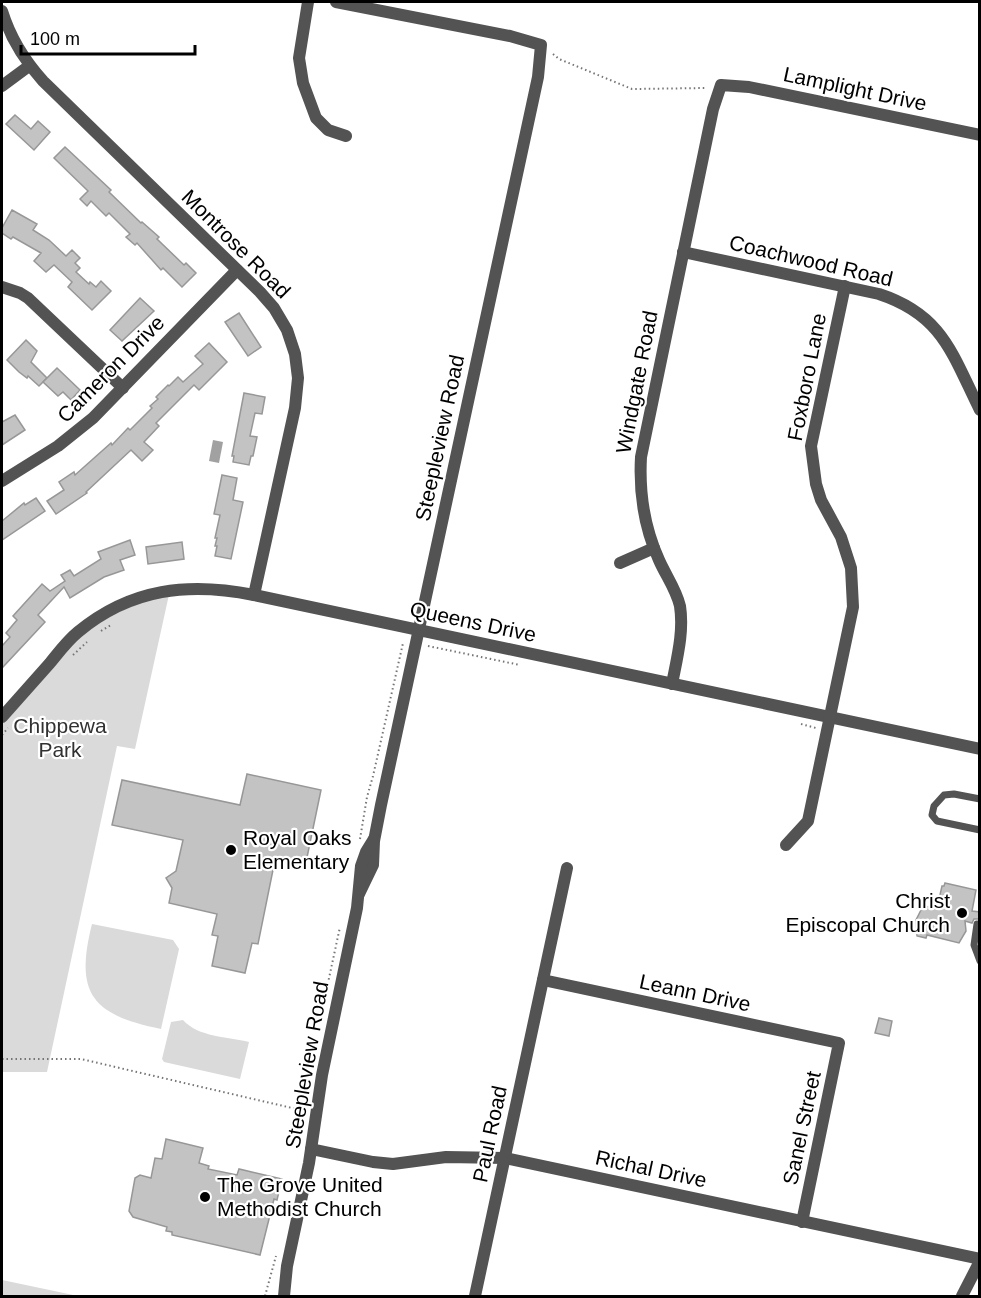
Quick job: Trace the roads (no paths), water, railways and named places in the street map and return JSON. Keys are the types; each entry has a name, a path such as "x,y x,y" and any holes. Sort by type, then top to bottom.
{"street":[{"path":"308,2 299,58 303,83 316,118 328,130 346,136"},
{"name":"Steepleview Road","path":"284,1296 285,1278 311,1149 320,1083 359,894 373,865 375,838 418,631 538,77 541,45 510,36 336,2"},
{"name":"Montrose Road","path":"2,11 7,26 29,66 57,96 267,298 281,318 293,347 297,372 295,408 254,595"},
{"path":"2,86 29,66"},
{"name":"Lamplight Drive","path":"721,85 749,87 980,135"},
{"name":"Windgate Road","path":"672,684 681,634 680,606 674,587 654,548 644,516 640,457 713,109 721,85"},
{"name":"Coachwood Road","path":"683,252 893,298 920,313 934,327 946,343 980,410"},
{"name":"Cameron Drive","path":"2,481 79,430 237,270"},
{"name":"Foxboro Lane","path":"786,845 808,821 853,607 851,568 844,544 821,500 816,484 811,446 844,286"},
{"path":"2,287 28,298 123,388"},
{"path":"620,563 654,548"},
{"name":"Queens Drive","path":"5,722 77,633 118,606 156,593 183,588 216,589 254,595 980,749"},
{"name":"Paul Road","path":"476,1296 567,868"},
{"name":"Leann Drive","path":"543,980 839,1043"},
{"name":"Sanel Street","path":"802,1222 839,1043"},
{"name":"Richal Drive","path":"311,1149 393,1164 446,1157 505,1158 980,1260"},
{"path":"962,1296 980,1260"},
{"name":"Steepleview Road","path":"276,1296 285,1278"}],"lane":[{"path":"980,799 954,794 944,795 934,806 932,816 937,821 980,830"},
{"path":"977,924 974,945 980,961"}],"place":[{"name":"Royal Oaks Elementary","path":"231,850"},
{"name":"Christ Episcopal Church","path":"962,913"},
{"name":"The Grove United Methodist Church","path":"205,1197"}],"park label":[{"name":"Chippewa Park","path":"60,738"}]}
